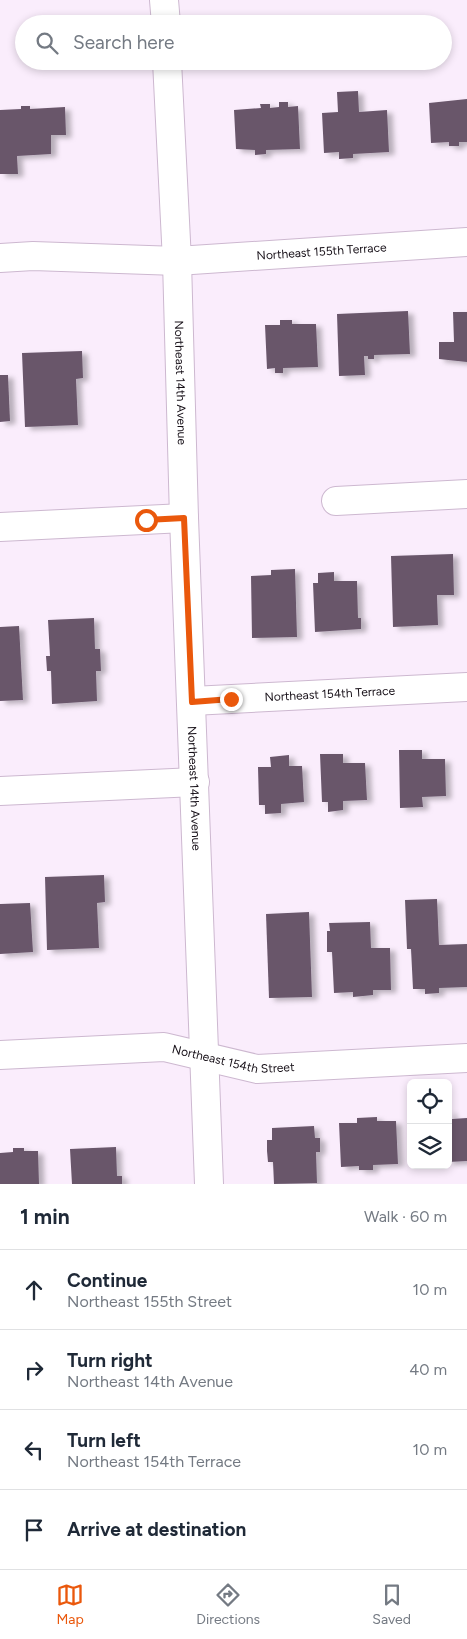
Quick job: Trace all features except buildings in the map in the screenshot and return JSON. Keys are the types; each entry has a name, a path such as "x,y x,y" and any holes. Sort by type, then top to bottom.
{"street":[{"path":"164,0 165,15"},
{"name":"Northeast 14th Avenue","path":"167,70 177,260 184,518 209,1184"},
{"name":"Northeast 155th Terrace","path":"0,258 34,256 177,260 467,242"},
{"path":"336,501 467,494"},
{"path":"0,527 184,518"},
{"name":"Northeast 154th Terrace","path":"192,702 467,688"},
{"path":"0,791 195,782"},
{"name":"Northeast 154th Street","path":"0,1055 164,1046 257,1069 467,1058"}],"route":[{"path":"146,520 184,518 192,702 231,699"}]}
